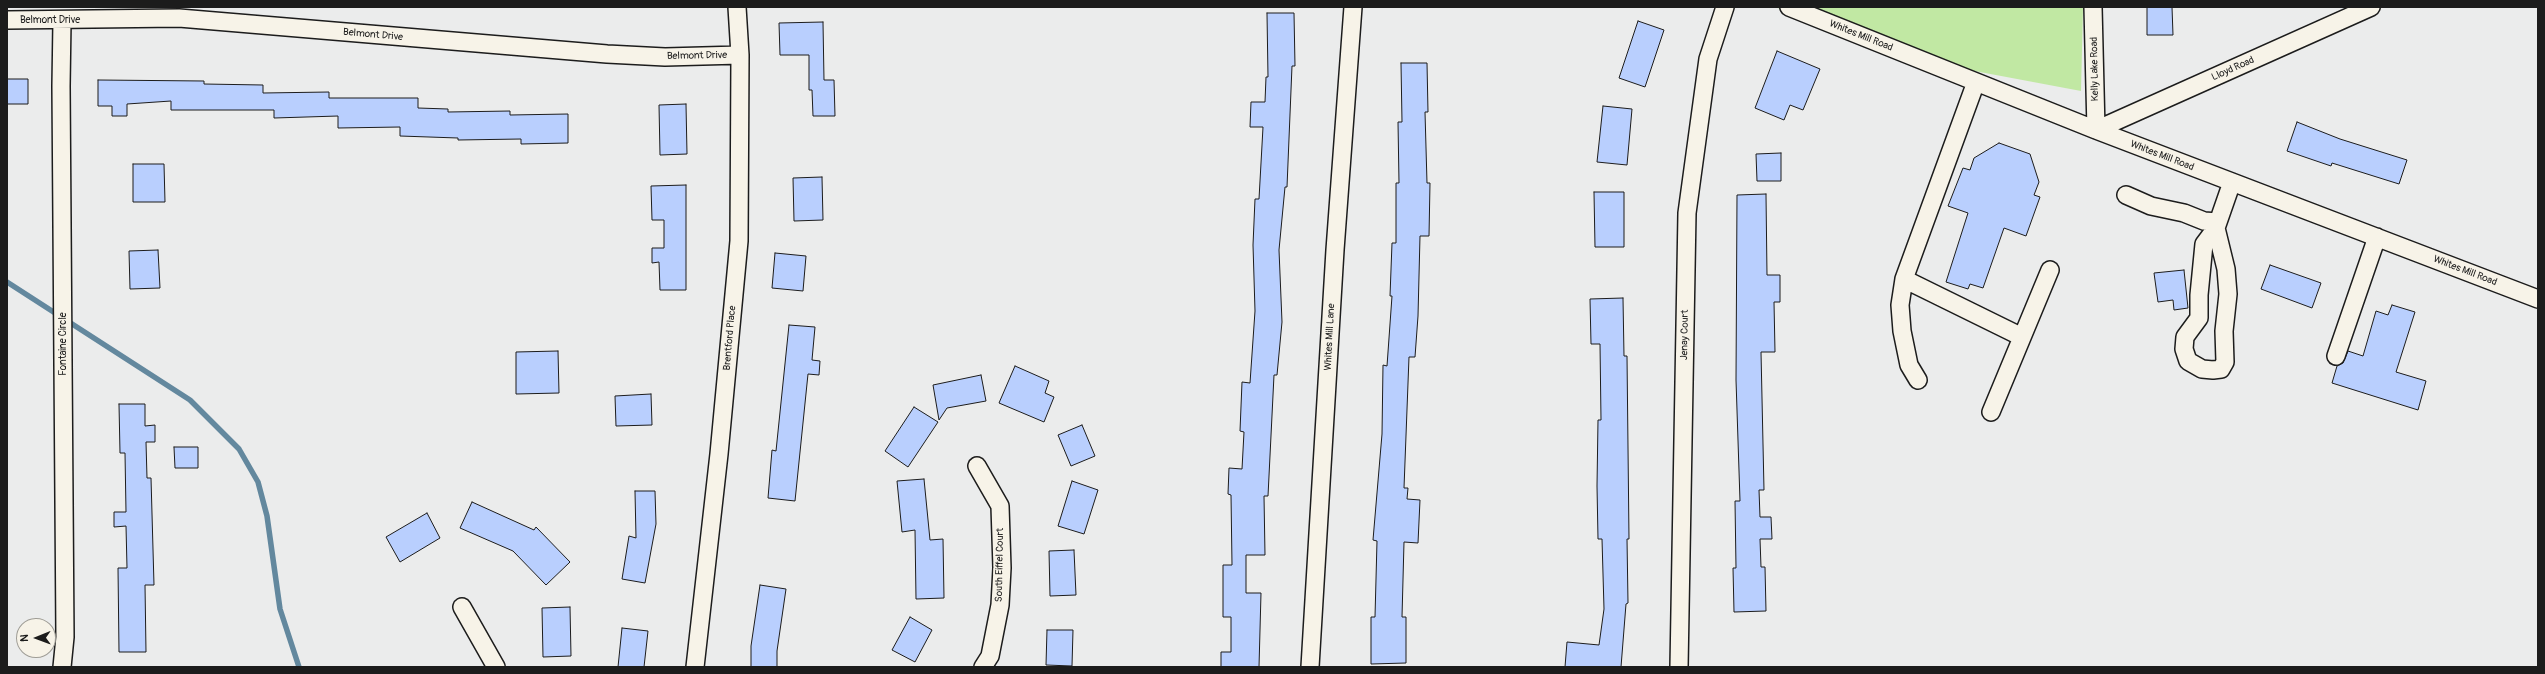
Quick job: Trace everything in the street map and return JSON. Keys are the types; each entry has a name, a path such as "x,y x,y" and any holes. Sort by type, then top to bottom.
{"street":[{"name":"Brentford Place","path":"695,667 719,454 739,241 740,55 737,7"},
{"name":"Whites Mill Lane","path":"1310,667 1335,250 1353,7"},
{"name":"Jenay Court","path":"1679,667 1687,213 1708,59 1725,7"},
{"name":"Whites Mill Road","path":"1789,7 2096,130 2538,299"},
{"name":"Kelly Lake Road","path":"2093,7 2096,130"},
{"name":"Lloyd Road","path":"2096,130 2370,7"},
{"name":"Belmont Drive","path":"7,20 62,21 179,18 606,54 665,57 740,55"},
{"name":"Fontaine Circle","path":"62,21 61,86 65,638 62,667"},
{"path":"1918,380 1909,365 1902,331 1900,305 1904,279 1976,82"},
{"path":"2218,230 2204,244 2199,295 2199,318 2185,338 2184,349 2188,361 2202,369 2221,369 2225,362 2224,331 2228,294 2218,230 2232,182"},
{"path":"2126,195 2151,206 2184,214 2204,221 2218,230"},
{"path":"2336,356 2377,238"},
{"path":"1991,412 2050,270"},
{"path":"1904,279 2022,337"},
{"name":"South Eiffel Court","path":"977,466 1000,506 1002,560 1000,605 990,656 982,667"},
{"path":"462,607 496,667"}],"green space":[{"path":"1775,7 2083,7 2081,91 1900,57"}],"building":[{"path":"2147,7 2172,7 2173,35 2147,35"},
{"path":"1267,13 1294,13 1295,66 1292,66 1287,187 1285,187 1279,250 1282,322 1277,375 1274,375 1268,496 1264,496 1265,555 1246,555 1246,593 1261,593 1259,667 1221,667 1221,652 1231,652 1231,617 1223,617 1223,565 1232,565 1231,495 1228,494 1229,468 1242,469 1244,432 1240,431 1242,382 1250,383 1255,311 1253,245 1255,199 1259,199 1263,127 1250,127 1251,102 1265,102 1266,77 1268,77"},
{"path":"1638,21 1664,30 1645,87 1619,78"},
{"path":"823,22 824,80 834,80 835,116 813,116 812,90 809,90 809,55 780,55 779,23"},
{"path":"1777,51 1820,69 1803,110 1790,105 1784,120 1755,108"},
{"path":"1401,63 1427,63 1428,112 1425,112 1427,183 1430,183 1429,236 1420,236 1418,316 1415,357 1409,357 1404,488 1408,488 1407,499 1420,500 1418,543 1404,542 1402,617 1406,617 1406,663 1371,664 1371,617 1375,617 1377,541 1373,540 1382,434 1383,365 1387,366 1392,296 1390,296 1392,243 1396,243 1396,183 1399,183 1398,122 1402,122"},
{"path":"7,79 28,79 28,104 7,104"},
{"path":"98,80 204,81 204,84 263,85 263,93 329,92 329,98 418,98 418,108 448,109 448,112 510,111 510,115 568,114 568,143 521,144 521,139 458,140 458,138 400,136 400,127 338,128 338,116 274,118 274,110 171,110 171,101 127,104 127,116 112,116 112,106 98,106"},
{"path":"686,104 687,154 660,155 659,105"},
{"path":"1603,106 1632,109 1627,165 1597,162"},
{"path":"2297,122 2340,139 2407,160 2399,184 2332,163 2331,166 2287,151"},
{"path":"1999,143 2030,154 2039,182 2034,195 2040,197 2026,236 2004,228 1983,288 1970,284 1968,289 1946,282 1968,213 1948,206 1963,168 1970,170 1974,158"},
{"path":"1781,153 1781,181 1757,181 1756,154"},
{"path":"133,164 164,164 165,202 133,202"},
{"path":"822,177 823,220 794,221 793,178"},
{"path":"686,185 686,290 660,290 659,262 652,263 652,248 664,248 664,220 652,220 651,186"},
{"path":"1594,192 1624,192 1624,247 1595,247"},
{"path":"1766,194 1767,275 1780,275 1780,302 1774,302 1775,352 1761,352 1764,490 1759,490 1760,517 1771,517 1772,539 1760,539 1761,567 1765,567 1766,611 1734,612 1733,568 1736,568 1735,501 1740,501 1736,380 1737,195"},
{"path":"158,250 160,288 130,289 129,251"},
{"path":"775,253 806,256 803,291 772,288"},
{"path":"2270,265 2321,283 2312,308 2261,289"},
{"path":"2184,270 2188,308 2174,310 2173,300 2158,302 2154,273"},
{"path":"1623,298 1624,356 1627,356 1629,539 1627,539 1628,603 1626,604 1621,667 1565,667 1567,642 1599,645 1604,609 1602,539 1598,539 1597,486 1598,420 1601,420 1600,344 1591,344 1590,299"},
{"path":"2392,305 2415,312 2396,372 2426,381 2418,410 2332,383 2337,366 2343,363 2348,351 2363,356 2376,311 2388,315"},
{"path":"789,325 815,327 812,360 820,361 819,375 808,374 795,501 768,498 772,450 776,451"},
{"path":"558,351 559,393 516,394 516,352"},
{"path":"1015,366 1049,381 1045,393 1054,397 1044,422 999,403"},
{"path":"981,375 986,401 947,408 939,420 933,385"},
{"path":"651,394 652,425 616,426 615,396"},
{"path":"119,404 145,404 145,426 155,425 155,442 146,442 147,478 151,478 154,585 145,585 146,652 119,652 118,568 127,568 126,526 114,527 114,512 126,512 125,453 120,453"},
{"path":"914,407 938,422 908,467 885,451"},
{"path":"1082,425 1095,456 1071,466 1058,435"},
{"path":"174,447 198,447 198,468 175,468"},
{"path":"924,479 930,540 943,539 944,598 916,599 915,530 902,532 897,481"},
{"path":"1072,481 1098,490 1084,534 1058,526"},
{"path":"635,491 655,491 656,524 645,583 622,579 629,536 636,538"},
{"path":"472,502 534,530 536,527 570,562 546,585 513,551 460,528"},
{"path":"427,513 440,538 400,562 386,537"},
{"path":"1074,550 1076,595 1050,596 1049,551"},
{"path":"760,585 786,589 777,651 777,667 751,667 751,646"},
{"path":"570,607 571,656 543,657 542,608"},
{"path":"910,617 932,630 915,662 892,650"},
{"path":"622,628 648,631 644,667 618,667"},
{"path":"1047,630 1073,630 1072,666 1046,665"}],"waterway":[{"path":"7,282 190,400 239,449 258,482 267,516 280,609 299,667"}]}
